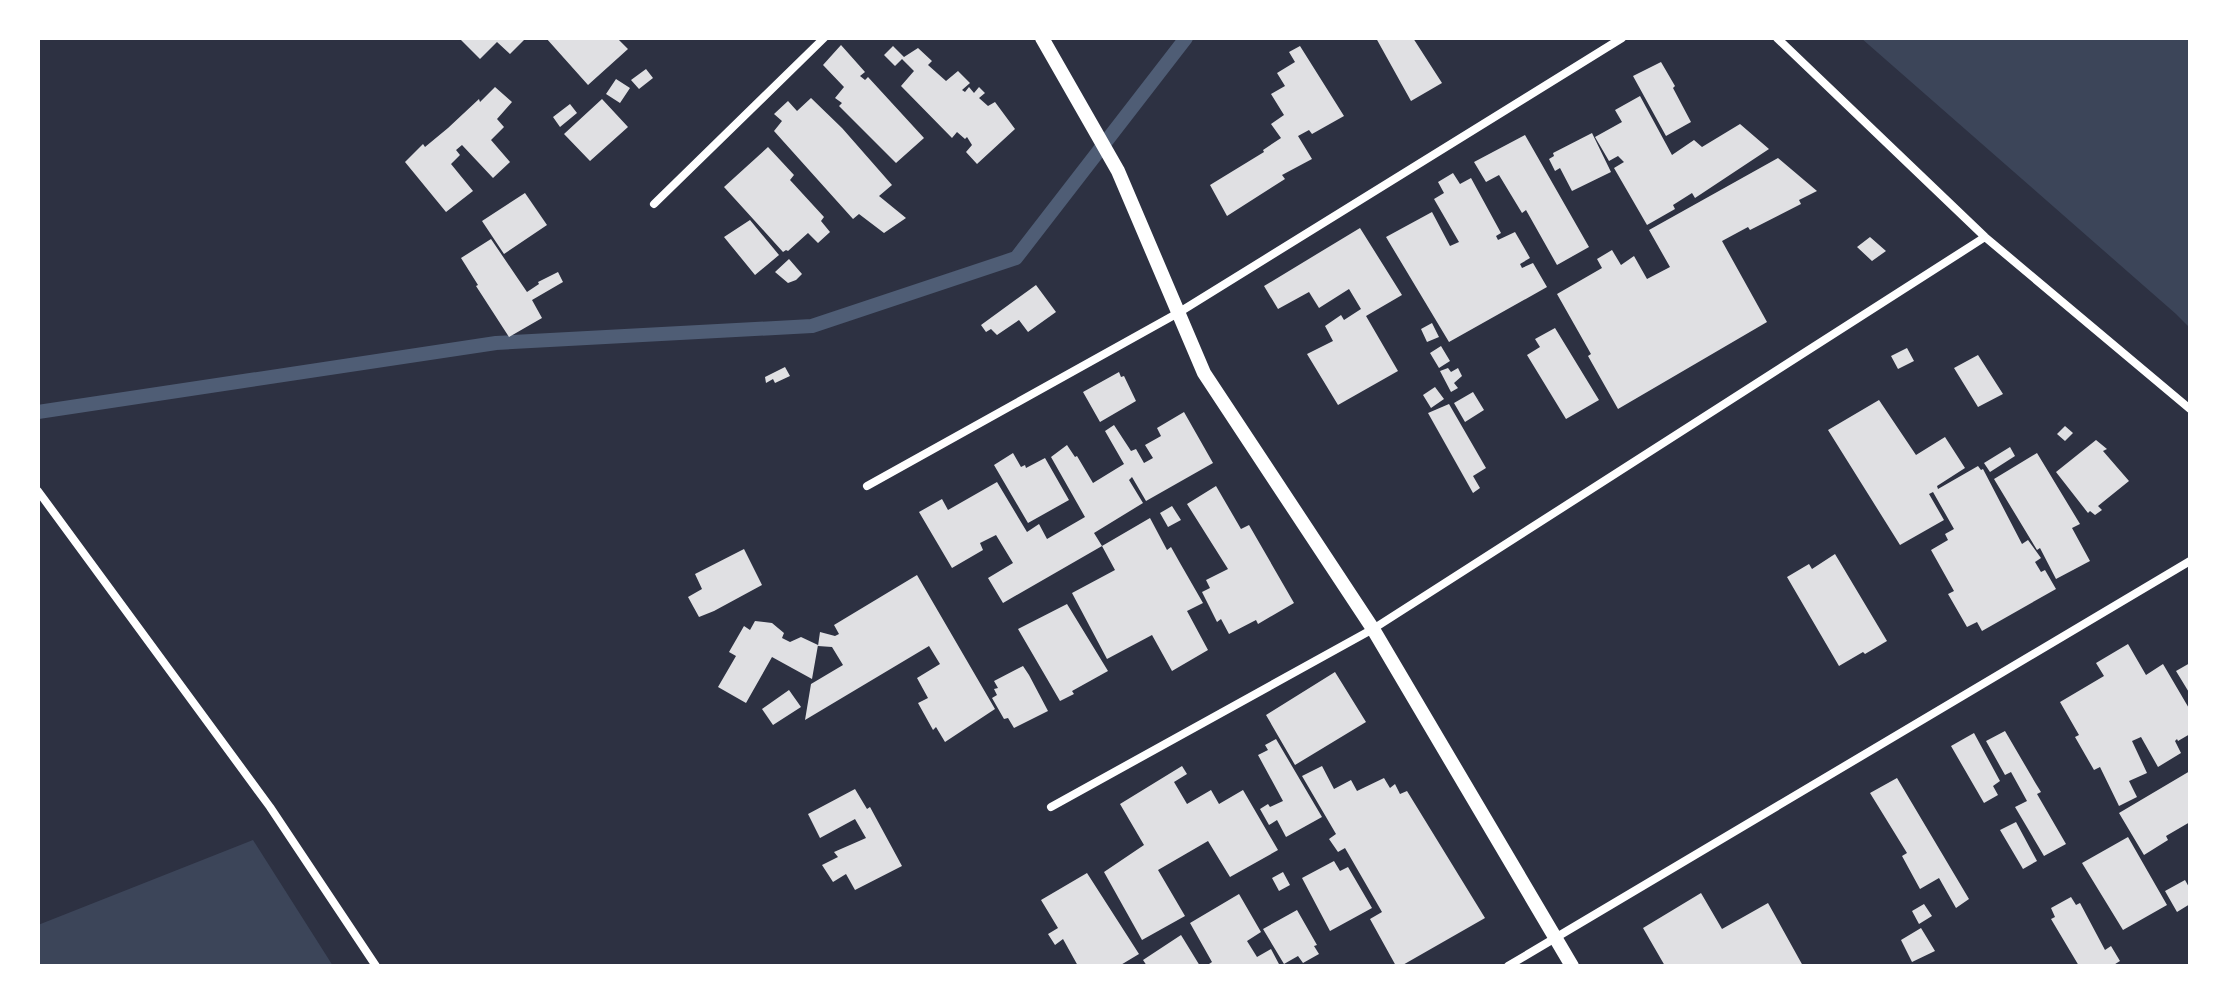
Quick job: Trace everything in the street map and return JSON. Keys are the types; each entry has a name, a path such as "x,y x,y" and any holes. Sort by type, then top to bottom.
{"street":[{"path":"654,204 824,38"},
{"path":"1042,38 1118,171 1204,373 1373,629 1572,966"},
{"path":"867,486 1178,313 1622,38"},
{"path":"1777,38 1985,237 2190,409"},
{"path":"1051,807 1373,629 1985,237"},
{"path":"38,491 270,807 376,966"},
{"path":"1508,966 2190,561"}],"shaded area":[{"path":"1861,38 2190,38 2190,328 2176,314"},
{"path":"253,840 333,966 38,966 38,925"}],"building":[{"path":"459,38 526,38 510,54 497,42 480,59"},
{"path":"546,38 617,38 628,49 588,85"},
{"path":"1376,38 1413,38 1442,83 1411,101"},
{"path":"841,45 865,72 860,76 865,80 868,77 924,138 896,163 839,106 842,103 835,98 844,87 823,65"},
{"path":"893,46 904,57 918,48 932,61 928,65 946,81 958,71 970,83 962,90 965,92 969,87 974,93 979,87 985,93 979,98 988,106 995,102 1015,129 977,164 966,152 972,145 967,137 965,139 957,132 952,138 901,86 914,71 902,59 895,66 884,55"},
{"path":"1300,46 1344,116 1312,134 1309,130 1298,136 1312,159 1282,175 1285,179 1227,216 1210,185 1281,138 1271,124 1284,115 1271,94 1285,86 1277,73 1295,62 1289,52"},
{"path":"1661,62 1691,122 1666,136 1633,76"},
{"path":"646,69 653,78 639,89 631,80"},
{"path":"616,79 630,88 620,103 606,94"},
{"path":"495,87 512,102 497,119 504,127 491,140 510,162 493,178 462,145 456,150 460,155 451,164 473,191 446,212 405,162"},
{"path":"1640,96 1672,155 1694,140 1702,147 1740,124 1769,149 1695,198 1692,193 1673,205 1675,209 1647,225 1614,168 1624,162 1618,156 1609,161 1595,137 1622,122 1615,110"},
{"path":"811,98 892,185 879,196 906,218 884,233 859,214 853,219 774,131 782,121 774,114 788,101 797,111"},
{"path":"602,99 628,127 590,161 564,134"},
{"path":"570,104 577,113 560,127 553,117"},
{"path":"1592,133 1611,172 1572,191 1560,168 1555,171 1549,159 1554,156 1553,153"},
{"path":"1525,135 1589,247 1557,265 1526,210 1522,213 1499,175 1486,182 1474,162"},
{"path":"768,147 794,175 790,180 824,217 821,221 830,232 818,243 808,233 783,252 724,187"},
{"path":"1778,158 1817,191 1799,200 1801,204 1722,241 1767,322 1618,409 1557,294 1602,268 1597,259 1612,250 1621,265 1634,256 1647,279 1670,267 1649,230"},
{"path":"1453,173 1460,184 1471,178 1501,233 1496,236 1498,240 1515,232 1530,258 1520,264 1522,268 1533,263 1547,287 1449,342 1386,237 1432,212 1450,246 1459,242 1434,199 1444,193 1438,182"},
{"path":"525,193 547,225 504,254 482,221"},
{"path":"750,220 779,255 755,275 724,237"},
{"path":"1360,228 1402,295 1366,316 1398,371 1338,405 1307,354 1333,341 1325,326 1341,315 1344,320 1361,309 1349,289 1319,308 1309,292 1278,309 1264,286"},
{"path":"1870,237 1886,251 1872,261 1857,247"},
{"path":"491,239 527,292 538,282 558,272 563,282 532,300 542,318 509,337 461,258"},
{"path":"789,259 802,274 788,283 775,272"},
{"path":"1036,285 1056,312 1028,332 1019,320 997,335 991,329 986,332 981,325"},
{"path":"1432,323 1439,337 1427,342 1421,329"},
{"path":"1555,328 1599,400 1566,419 1527,355 1540,347 1535,339"},
{"path":"1441,346 1450,361 1439,368 1430,353"},
{"path":"1907,348 1914,361 1898,369 1891,356"},
{"path":"1978,355 2003,394 1978,407 1954,368"},
{"path":"785,367 790,376 775,383 773,379 766,383 765,377"},
{"path":"1448,368 1451,372 1458,368 1462,376 1454,383 1458,388 1451,392 1440,371"},
{"path":"1119,372 1136,401 1100,422 1083,392"},
{"path":"1435,387 1444,399 1431,408 1423,395"},
{"path":"1473,392 1484,410 1465,422 1454,403"},
{"path":"1879,400 1916,455 1945,437 1965,468 1937,486 1938,489 1978,466 1983,469 2022,544 2028,540 2041,558 2035,562 2041,572 2045,570 2056,589 1982,631 1977,622 1967,627 1948,594 1954,591 1931,550 1948,540 1945,534 1954,529 1933,492 1929,494 1944,520 1900,545 1828,430"},
{"path":"1449,404 1486,468 1473,476 1480,488 1473,493 1428,413"},
{"path":"1184,412 1213,463 1146,501 1132,477 1129,480 1143,503 1094,533 1102,546 1003,603 988,578 1013,563 996,535 980,543 983,550 952,568 919,512 942,499 948,510 997,482 1027,532 1039,524 1047,539 1085,517 1051,457 1067,445 1093,483 1124,464 1105,431 1114,425 1131,451 1136,449 1144,463 1153,458 1145,445 1161,436 1157,428"},
{"path":"2065,426 2073,433 2065,441 2057,434"},
{"path":"2096,440 2107,449 2103,451 2129,481 2098,506 2102,510 2095,515 2090,511 2088,513 2056,472"},
{"path":"2010,447 2015,456 1990,472 1984,463"},
{"path":"1013,453 1021,467 1025,465 1026,468 1045,458 1069,500 1028,523 994,465"},
{"path":"2037,453 2080,524 2072,528 2090,561 2056,579 2040,548 2037,550 1994,479"},
{"path":"1216,486 1241,529 1249,525 1294,603 1258,624 1256,620 1229,634 1221,619 1217,622 1202,592 1210,588 1206,580 1228,569 1187,504"},
{"path":"1172,506 1181,520 1168,527 1160,513"},
{"path":"1150,518 1167,550 1171,547 1203,603 1187,611 1208,650 1172,671 1152,635 1107,659 1072,593 1115,570 1102,546"},
{"path":"744,549 762,585 699,617 688,597 702,589 695,574"},
{"path":"1835,554 1887,641 1839,666 1787,577 1809,564 1812,569"},
{"path":"917,575 995,709 945,742 936,727 933,730 918,703 928,698 917,678 940,664 929,646 805,720 811,684 843,665 832,647 818,646 820,632 835,636 839,634 834,625"},
{"path":"1067,604 1108,671 1060,701 1018,629"},
{"path":"755,621 772,623 784,633 782,638 790,642 801,637 818,645 812,679 772,657 746,703 718,687 736,656 729,652 744,626 750,630"},
{"path":"2128,644 2146,675 2163,664 2190,710 2190,734 2175,741 2181,753 2158,767 2141,737 2132,741 2147,773 2129,781 2137,797 2119,806 2100,767 2094,770 2075,737 2079,735 2060,702 2104,676 2096,663"},
{"path":"2190,663 2190,694 2176,671"},
{"path":"1023,666 1048,711 1014,728 1008,718 1004,719 992,698 997,695 994,689 998,688 994,681"},
{"path":"1335,672 1366,722 1295,765 1266,715"},
{"path":"789,690 801,707 773,725 762,709"},
{"path":"2005,731 2041,792 2037,794 2066,844 2044,856 2015,807 2027,801 2011,772 2005,775 1986,741"},
{"path":"1974,733 2000,781 1993,786 1998,795 1984,803 1951,746"},
{"path":"1276,739 1322,817 1286,837 1277,820 1269,825 1260,809 1283,801 1258,755 1268,750 1265,745"},
{"path":"1182,766 1187,774 1174,782 1187,804 1211,790 1219,804 1243,790 1278,850 1230,877 1208,841 1158,870 1185,916 1142,940 1104,872 1144,845 1120,804"},
{"path":"1322,766 1334,789 1351,780 1357,791 1384,778 1390,788 1395,784 1400,794 1407,791 1485,918 1396,966 1370,919 1382,912 1345,848 1338,852 1329,839 1336,834 1302,776"},
{"path":"2190,771 2190,822 2166,836 2168,840 2144,855 2119,813"},
{"path":"1897,778 1969,899 1956,908 1939,878 1920,889 1902,856 1907,853 1870,793"},
{"path":"855,789 867,809 870,807 902,866 855,890 846,874 833,882 822,865 838,857 834,852 866,838 855,819 820,838 808,814"},
{"path":"2016,822 2037,861 2023,869 2000,830"},
{"path":"2128,837 2167,905 2123,930 2082,863"},
{"path":"1334,861 1340,871 1348,867 1372,908 1330,931 1302,878"},
{"path":"1283,872 1290,885 1279,891 1272,878"},
{"path":"1087,873 1139,954 1119,966 1078,966 1063,939 1055,945 1048,934 1058,928 1041,900"},
{"path":"2185,880 2190,889 2190,904 2177,912 2165,891"},
{"path":"1701,893 1722,929 1768,903 1803,966 1665,966 1643,928"},
{"path":"1239,894 1261,932 1247,941 1257,957 1271,949 1280,966 1206,966 1212,962 1190,923"},
{"path":"2071,897 2076,905 2080,903 2105,950 2111,946 2120,961 2112,966 2079,966 2051,919 2055,917 2051,908"},
{"path":"1924,904 1932,916 1919,924 1912,911"},
{"path":"1297,910 1319,954 1303,963 1298,956 1284,964 1263,929"},
{"path":"1921,928 1935,951 1912,962 1901,940"},
{"path":"1181,935 1200,966 1147,966 1143,960"}],"waterway":[{"path":"38,412 496,343 812,326 1016,258 1186,38"}]}
